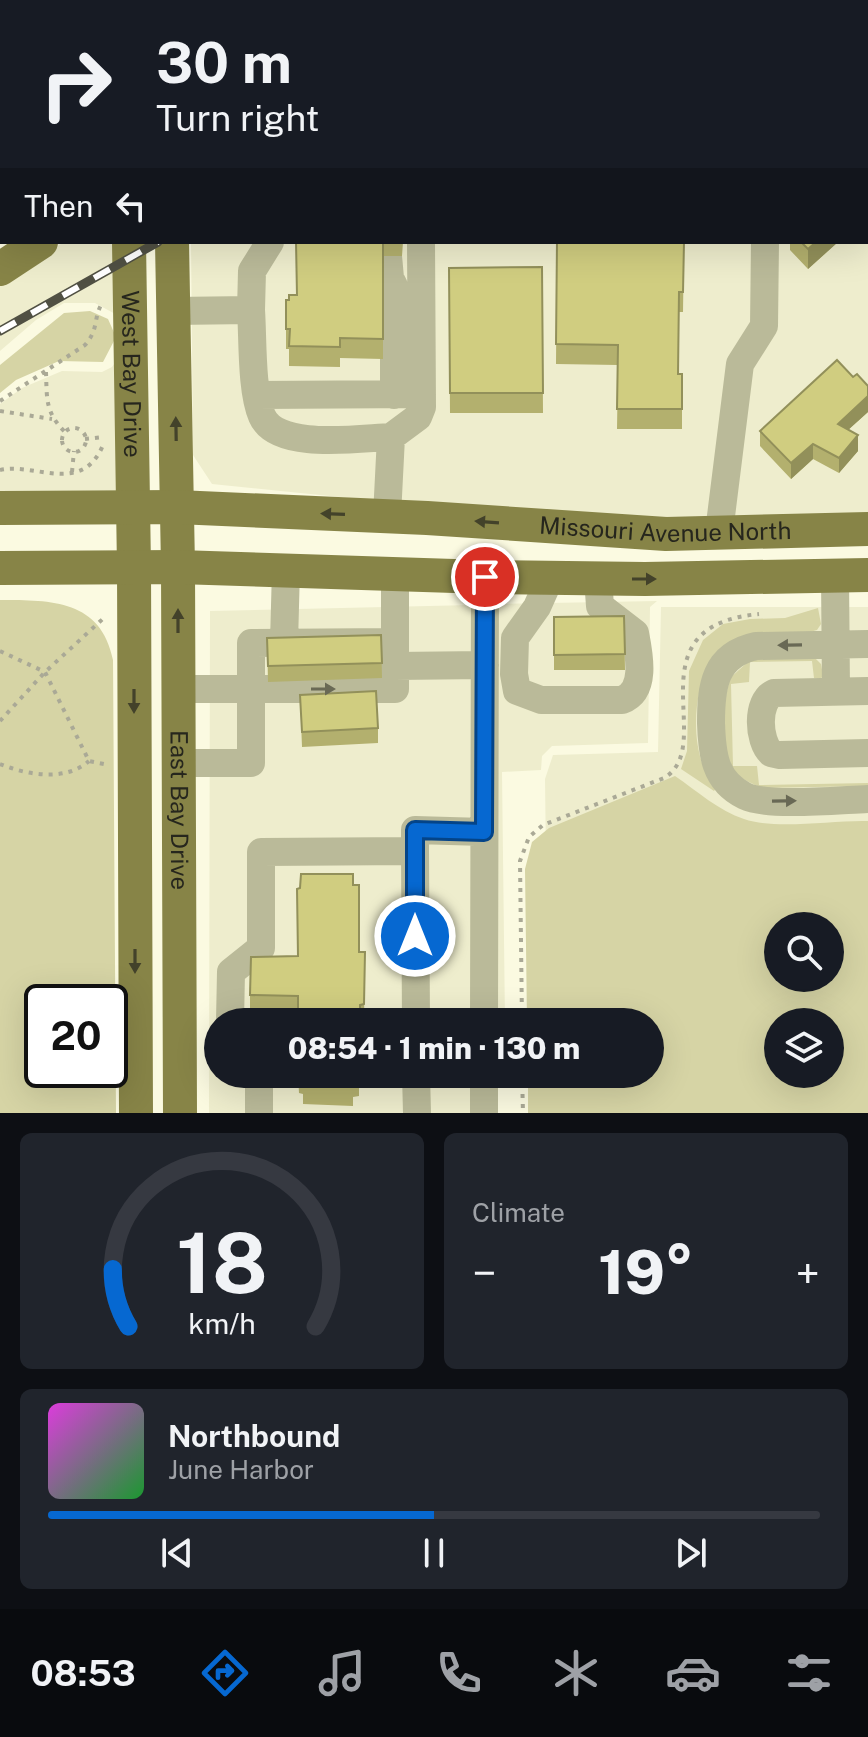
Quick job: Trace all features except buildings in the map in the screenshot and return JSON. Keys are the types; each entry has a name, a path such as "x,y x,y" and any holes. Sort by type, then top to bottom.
{"main road":[{"path":"2,267 38,244"},
{"name":"West Bay Drive","path":"129,244 133,508"},
{"name":"West Bay Drive","path":"172,244 177,507"},
{"name":"Missouri Avenue North","path":"0,508 177,507 387,516 666,534 868,529"},
{"name":"East Bay Drive","path":"177,507 180,1113"},
{"name":"East Bay Drive","path":"133,508 136,1113"},
{"name":"Missouri Avenue North","path":"0,568 178,567 550,578 852,575"}],"street":[{"path":"269,244 252,271 251,310 257,395 262,418 274,431 310,440 391,437 418,417 422,407 408,394 394,286 390,278 403,252"},
{"path":"719,532 740,364 764,326 768,244"},
{"path":"403,252 408,394"},
{"path":"173,311 251,310"},
{"path":"257,395 408,394"},
{"path":"387,516 391,437"},
{"path":"284,643 286,569"},
{"path":"395,574 395,666"},
{"path":"836,691 836,645 852,575"},
{"path":"484,1008 485,577"},
{"path":"550,578 537,607 515,638 517,691 541,700 622,700 631,697 637,689 635,633 600,606 598,578"},
{"path":"485,635 515,638"},
{"path":"178,763 251,763 251,643 284,643 395,666"},
{"path":"868,644 756,646 742,650 725,663 715,677 711,693 713,757 716,769 727,784 750,798 764,801 868,799"},
{"path":"178,689 251,689 395,666 485,668 514,674"},
{"path":"868,691 768,695 762,705 765,747 769,751 780,755 868,753"},
{"path":"416,1008 415,830 484,832"},
{"path":"273,977 261,948 261,852 415,851"},
{"path":"230,1008 231,972 261,948"},
{"path":"259,1088 259,1113"},
{"path":"416,1088 417,1113"},
{"path":"484,1088 484,1113"}],"path":[{"path":"0,401 85,345 95,333 98,312 104,300"},
{"path":"46,372 47,399 52,419 65,432"},
{"path":"0,411 52,419"},
{"path":"73,428 80,429 85,439 83,447 74,451 65,448 62,442 65,432 73,428"},
{"path":"0,470 22,468 58,475 72,472 100,454 108,429"},
{"path":"85,439 107,437"},
{"path":"72,472 74,451"},
{"path":"0,721 45,672 111,612"},
{"path":"522,1008 520,861 529,837 543,825 677,771 682,753 684,673 692,650 705,631 718,621 759,614"},
{"path":"0,651 45,672 89,761"},
{"path":"0,764 19,772 44,775 81,768 89,761"},
{"path":"89,761 121,766"},
{"path":"522,1088 523,1113"}],"shaded area":[{"path":"61,244 116,244 117,315 95,303 64,303 36,320 0,351 0,283"},
{"path":"191,244 868,244 868,513 607,520 447,508 212,484 193,455"},
{"path":"90,311 108,319 116,337 103,362 59,361 16,380 0,393 0,365 64,313"},
{"path":"118,358 117,497 0,497 0,404 22,388 62,371 102,372 112,367"},
{"path":"0,600 55,603 86,615 98,625 107,640 113,660 115,984 24,984 24,1088 116,1088 116,1113 0,1113"},
{"path":"657,601 650,607 648,743 552,746 542,756 541,770 502,772 505,1008 497,1008 498,604"},
{"path":"472,605 472,1008 209,1008 210,611"},
{"path":"661,607 868,607 868,1113 664,1077 664,1008 548,1008 545,779 553,755 658,752"},
{"path":"818,608 821,624 817,630 712,659 700,689 696,725 701,760 716,788 714,791 681,769 687,751 689,671 703,640 723,624 785,618"},
{"path":"767,657 815,658 821,664 823,675 821,679 814,678 812,661 750,662 749,682 731,684 733,766 757,766 759,785 868,783 868,786 761,788 737,776 726,762 722,713 730,678 750,660"},
{"path":"675,776 708,800 744,819 772,824 868,821 868,1113 528,1113 528,1088 664,1088 664,1008 527,1008 525,869 532,842 549,828"},
{"path":"209,1088 472,1088 472,1113 209,1113"}],"railway":[{"path":"0,331 154,244"}],"route":[{"path":"415,936 415,830 484,832 485,577"}]}
